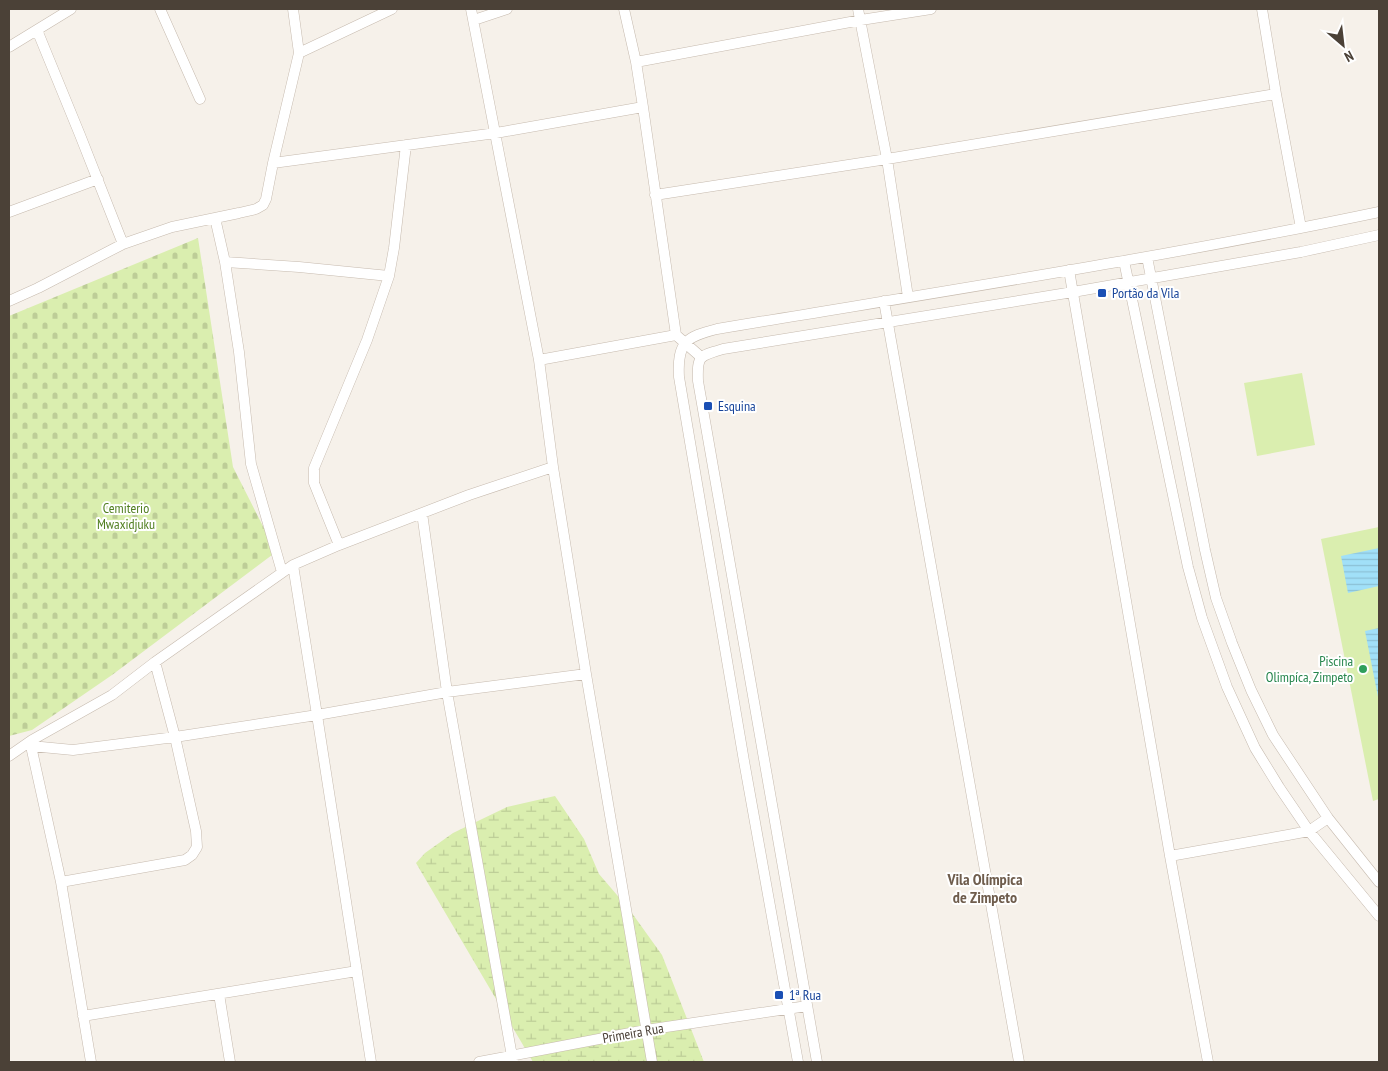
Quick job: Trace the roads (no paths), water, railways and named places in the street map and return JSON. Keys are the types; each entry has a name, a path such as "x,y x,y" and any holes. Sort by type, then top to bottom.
{"street":[{"path":"9,47 71,9"},
{"path":"160,9 200,99"},
{"path":"9,301 123,244 172,227 256,209 263,205 300,54 293,9"},
{"path":"300,54 392,9"},
{"path":"471,9 539,360 553,467 586,674 652,1062"},
{"path":"474,20 507,9"},
{"path":"624,9 636,62 676,335 701,357"},
{"path":"858,9 887,159 908,297"},
{"path":"636,62 860,20 931,9"},
{"path":"1262,9 1301,228"},
{"path":"37,30 123,244"},
{"path":"655,195 887,159 1276,94"},
{"path":"273,163 496,132 643,107"},
{"path":"339,546 314,483 314,468 367,340 389,276 406,145"},
{"path":"9,212 98,179"},
{"path":"798,1062 744,761 679,377 678,364 684,343 694,336 717,329 1147,257 1379,212"},
{"path":"214,218 225,262 239,352 251,464 282,572"},
{"path":"817,1062 700,390 698,365 701,357 723,349 1072,292 1301,252 1379,235"},
{"path":"1147,257 1204,550 1216,598 1232,642 1251,690 1273,735 1328,818 1379,882"},
{"path":"1124,261 1188,567 1202,618 1227,687 1255,748 1279,787 1309,830 1379,916"},
{"path":"225,262 389,276"},
{"path":"1069,270 1170,856 1208,1062"},
{"path":"884,301 1019,1062"},
{"path":"539,360 676,335"},
{"path":"9,756 112,695 293,565 469,495 553,467"},
{"path":"422,513 447,692 512,1059"},
{"path":"293,565 371,1062"},
{"path":"61,882 185,860 192,855 197,847 196,831 156,662"},
{"path":"32,743 73,750 175,737 447,692 586,674"},
{"path":"32,743 61,882 91,1062"},
{"path":"1170,856 1309,830 1328,818"},
{"path":"83,1016 357,972"},
{"path":"219,994 230,1062"},
{"name":"Primeira Rua","path":"479,1062 512,1059 646,1030 807,1006"}],"water":[{"path":"1379,548 1379,586 1348,593 1341,556"},
{"path":"1379,628 1379,702 1365,631"}],"place":[{"name":"Portão da Vila","path":"1102,293"},
{"name":"Esquina","path":"708,406"},
{"name":"Piscina Olimpíca, Zimpeto","path":"1363,669"},
{"name":"1ª Rua","path":"779,995"}],"district":[{"name":"Vila Olímpica de Zimpeto","path":"985,888"}],"park label":[{"name":"Cemiterio Mwaxidjuku","path":"126,516"}]}
